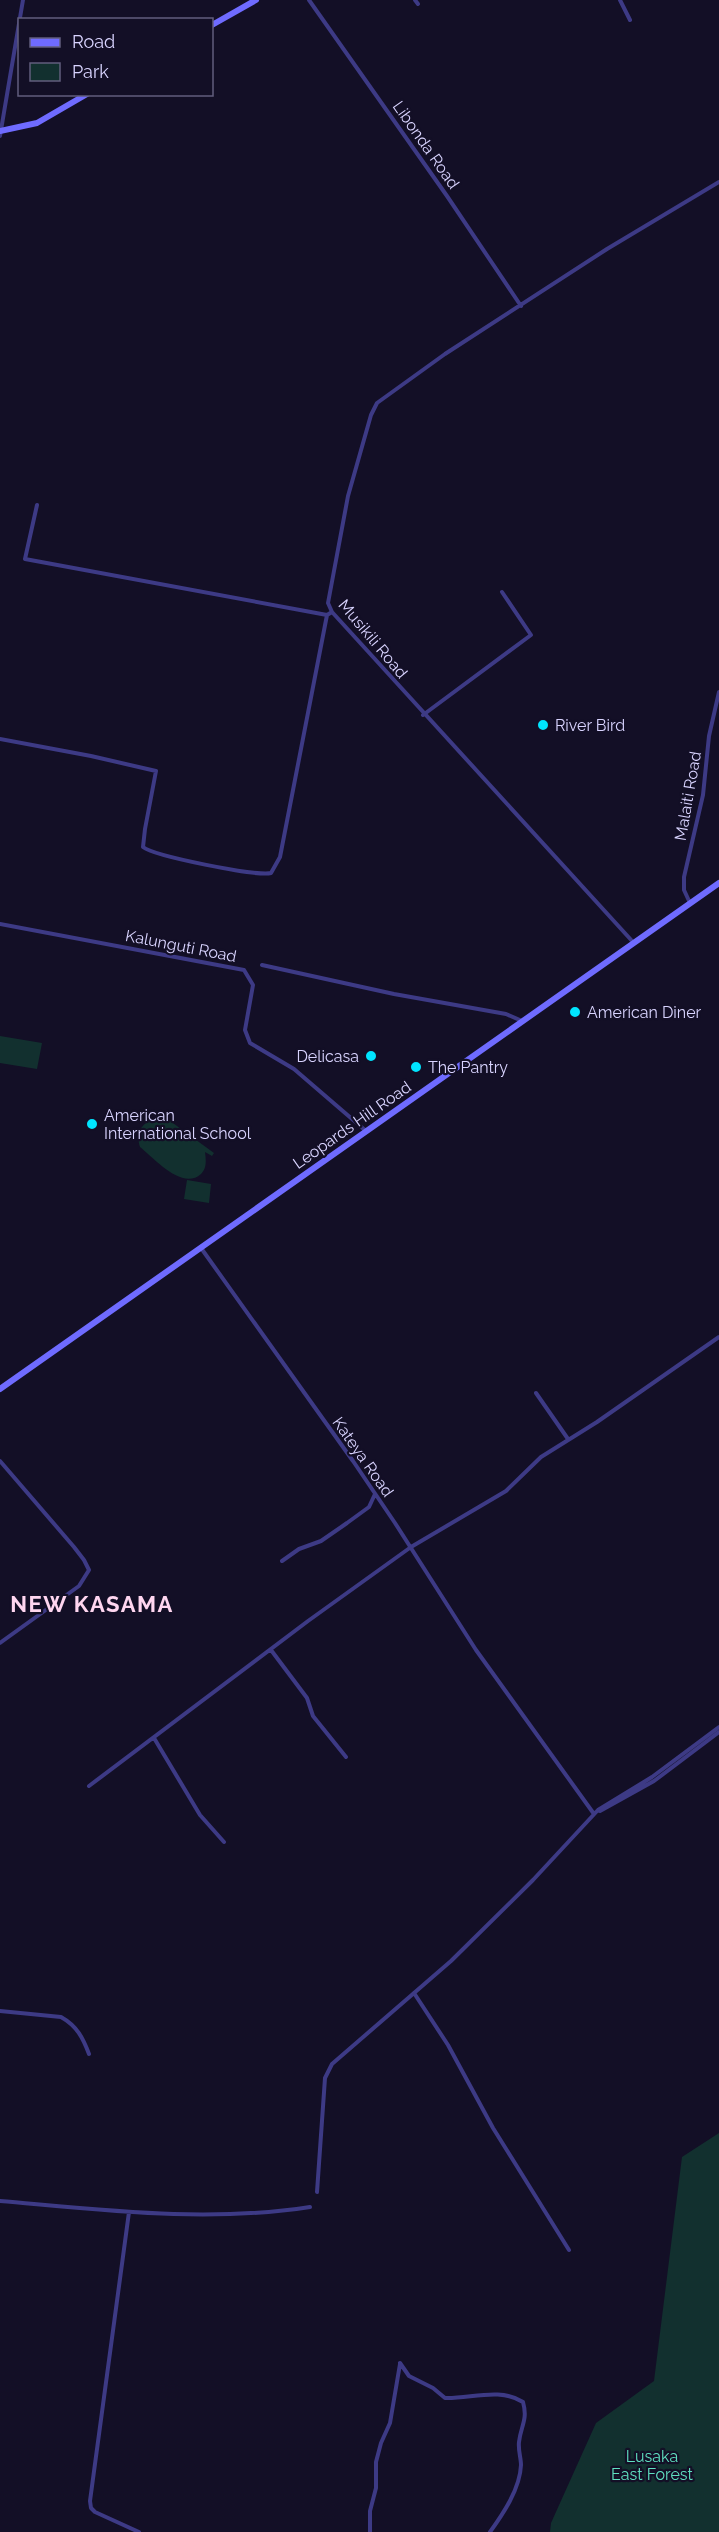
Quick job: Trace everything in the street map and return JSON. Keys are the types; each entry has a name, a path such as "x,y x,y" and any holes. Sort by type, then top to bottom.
{"main road":[{"path":"213,24 256,0"},
{"path":"0,131 37,123 84,96"},
{"name":"Leopards Hill Road","path":"0,1389 719,883"}],"street":[{"path":"20,18 23,0"},
{"name":"Libonda Road","path":"309,0 521,306"},
{"path":"620,0 630,20"},
{"path":"0,136 18,28"},
{"name":"Musikili Road","path":"634,943 423,715 332,612 327,603 340,532 374,408 393,390 607,249 719,182"},
{"path":"37,506 26,559 327,615 332,612"},
{"path":"423,715 531,635 502,591"},
{"path":"0,739 156,771 144,829 143,847 156,853 230,869 260,874 272,873 280,857 327,615"},
{"name":"Malaiti Road","path":"690,903 684,890 684,877 703,795 710,736 719,692"},
{"name":"Kalunguti Road","path":"0,924 244,970 253,986 245,1030 250,1043 302,1076 366,1131"},
{"path":"262,965 394,994 506,1014 522,1021"},
{"name":"Kateya Road","path":"201,1248 375,1494 500,1684 594,1814"},
{"path":"89,1786 308,1621 411,1547 506,1491 534,1463 719,1337"},
{"path":"536,1393 568,1439"},
{"path":"0,1461 89,1567 88,1575 79,1586 0,1643"},
{"path":"282,1561 299,1549 321,1541 347,1523 369,1507 375,1494"},
{"path":"271,1650 307,1698 313,1716 346,1757"},
{"path":"317,2192 327,2070 381,2020 451,1961 533,1880 598,1810 652,1777 719,1727"},
{"path":"594,1814 612,1807 654,1781 719,1732"},
{"path":"154,1738 200,1815 224,1842"},
{"path":"414,1993 448,2045 489,2121 569,2250"},
{"path":"0,2011 61,2017 82,2036 89,2054"},
{"path":"0,2201 129,2212 228,2214 310,2207"},
{"path":"129,2212 90,2500 91,2508 95,2512 139,2532"},
{"path":"369,2532 370,2511 376,2488 376,2462 390,2423 400,2363 409,2376 433,2388 445,2398 495,2394 514,2397 523,2402 526,2420 519,2443 521,2464 518,2480 512,2496 490,2532"}],"green space":[{"path":"0,1036 42,1043 37,1069 0,1063"},
{"path":"155,1110 214,1153 212,1156 205,1152 205,1167 201,1174 193,1178 177,1176 160,1165 140,1147 139,1136 142,1128 149,1121 159,1118 153,1113"},
{"path":"187,1180 211,1184 209,1203 184,1199"},
{"name":"Lusaka East Forest","path":"719,2133 719,2532 550,2532 551,2523 596,2423 654,2381 682,2157"}],"place":[{"name":"River Bird","path":"543,725"},
{"name":"American Diner","path":"575,1012"},
{"name":"Delicasa","path":"371,1056"},
{"name":"The Pantry","path":"416,1067"},
{"name":"American International School","path":"92,1124"}],"district":[{"name":"NEW KASAMA","path":"92,1604"}]}
